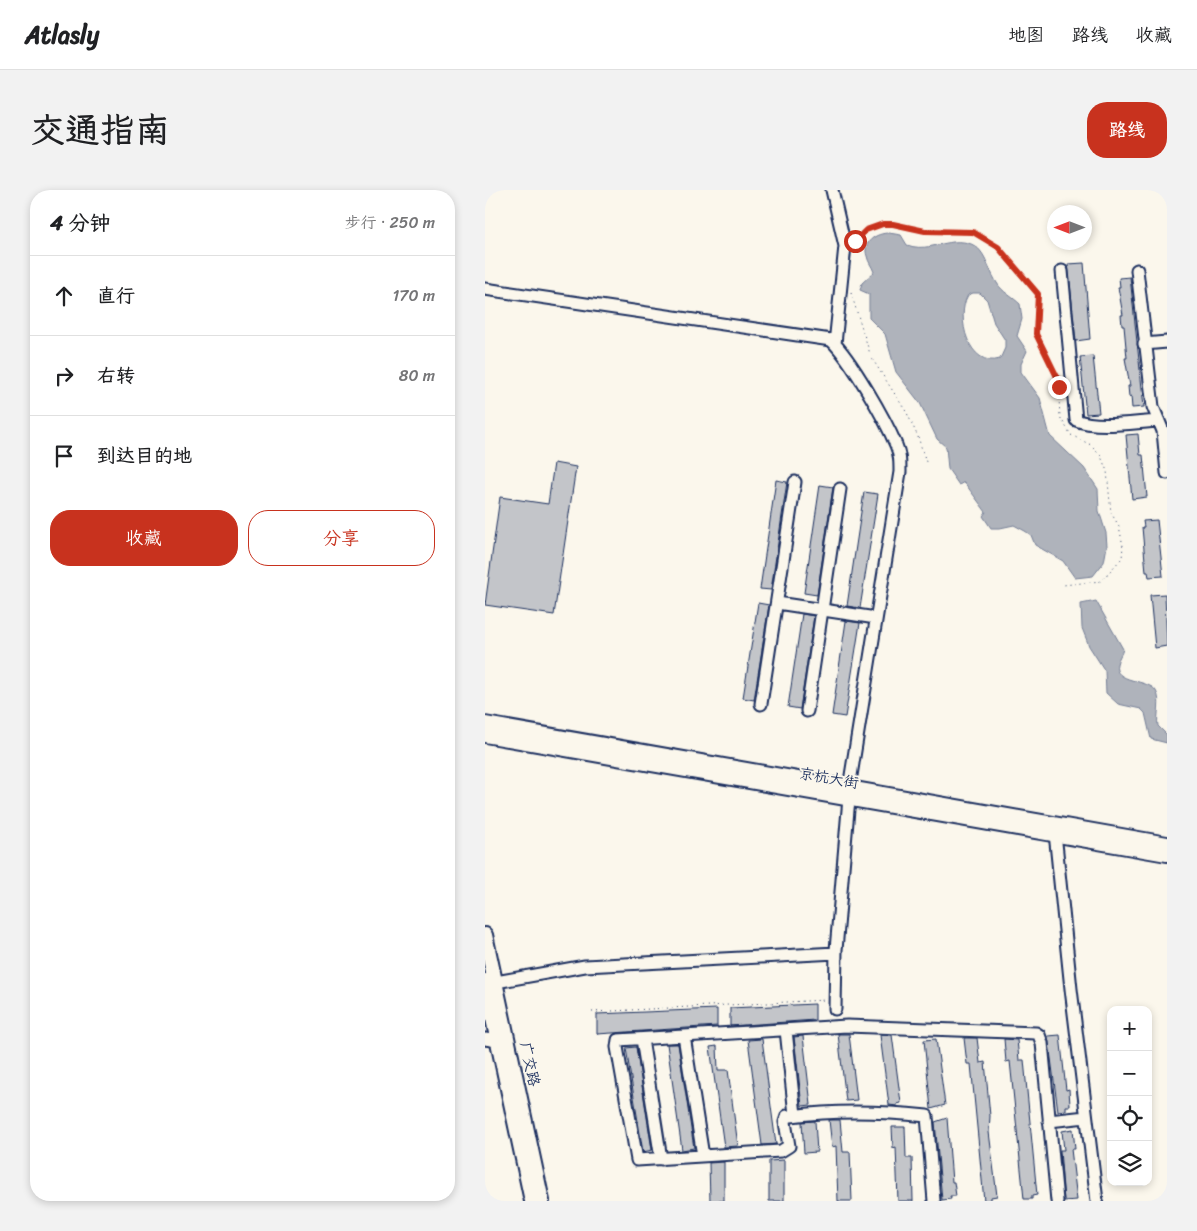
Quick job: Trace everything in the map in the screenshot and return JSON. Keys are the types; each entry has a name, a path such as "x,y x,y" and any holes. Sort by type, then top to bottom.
{"main road":[{"name":"京杭大街","path":"485,724 1167,854"},
{"name":"京杭大街","path":"485,734 1167,844"},
{"name":"广交路","path":"485,935 490,982 492,1040 532,1201"},
{"name":"广交路","path":"490,982 542,1201"}],"street":[{"path":"832,190 845,246 835,344"},
{"path":"1137,270 1144,344 1153,407 1166,444 1167,474"},
{"path":"1063,271 1076,420 1117,424 1159,421"},
{"path":"485,289 831,340 858,377 896,446 900,460 900,472 849,793 836,953 835,1004"},
{"path":"1144,344 1167,342"},
{"path":"761,704 795,482"},
{"path":"807,711 840,489"},
{"path":"777,603 876,618"},
{"path":"1055,833 1097,1201"},
{"path":"490,982 585,966 836,953"},
{"path":"934,1201 927,1116 858,1111 787,1116 785,1122 789,1146 787,1149 637,1160 617,1047 618,1040 847,1026 1039,1034 1042,1043 1057,1201"},
{"path":"786,1030 795,1115"},
{"path":"684,1036 703,1156"},
{"path":"642,1039 661,1159"},
{"path":"1049,1121 1086,1117"}],"path":[{"path":"854,248 855,241 862,233 883,224 893,224 925,231 973,232 998,247 1038,294 1036,334 1058,379 1060,417 1071,435 1091,445 1102,459 1108,480 1111,513 1119,526 1123,546 1121,560 1103,580 1094,584 1063,585"},
{"path":"851,288 851,296 871,357 907,413 918,437 927,465"},
{"path":"592,1012 835,1004"}],"shaded area":[{"path":"884,233 901,235 907,245 913,247 953,242 972,244 983,254 999,286 1020,304 1022,319 1017,336 1027,351 1021,364 1021,372 1040,398 1050,436 1084,468 1098,489 1099,511 1106,533 1107,546 1104,562 1093,576 1075,578 1063,561 1035,545 1031,535 1014,525 991,528 983,516 986,512 964,482 959,485 948,469 946,447 937,439 920,403 896,372 885,334 869,318 869,294 860,290 862,283 874,272 866,251 868,243 871,239","holes":["980,293 987,300 994,323 1005,340 1005,348 1000,359 989,360 980,356 967,339 964,328 964,304 968,295"]},
{"path":"1096,601 1123,649 1117,670 1120,675 1152,687 1158,695 1158,726 1167,735 1167,743 1151,739 1145,713 1141,709 1118,704 1106,693 1105,671 1089,646 1082,628 1081,604"}],"building":[{"path":"1084,263 1090,339 1076,341 1068,264"},
{"path":"1130,277 1144,407 1132,408 1125,358 1127,358 1121,315 1123,315 1118,287 1120,287 1119,278"},
{"path":"1093,356 1099,413 1086,414 1080,357"},
{"path":"1138,434 1140,455 1143,455 1147,497 1132,499 1126,435"},
{"path":"554,463 576,467 554,615 485,605 500,497 548,504"},
{"path":"776,480 787,482 771,590 760,589"},
{"path":"820,485 833,487 817,595 804,593"},
{"path":"864,492 878,494 860,608 847,606"},
{"path":"1157,520 1163,576 1149,577 1148,572 1146,572 1142,527 1144,527 1143,521"},
{"path":"1165,594 1167,646 1155,648 1150,595"},
{"path":"758,603 769,605 754,700 743,698"},
{"path":"802,614 814,616 800,709 788,707"},
{"path":"846,621 860,623 845,717 832,715"},
{"path":"815,1004 815,1020 730,1026 730,1008"},
{"path":"717,1009 717,1026 597,1034 597,1014"},
{"path":"838,1034 849,1034 857,1100 846,1101"},
{"path":"880,1035 892,1035 901,1103 897,1104 897,1106 889,1105"},
{"path":"1060,1035 1066,1090 1069,1089 1070,1106 1066,1106 1066,1110 1058,1111 1048,1036"},
{"path":"803,1036 811,1105 802,1106 794,1037"},
{"path":"964,1038 977,1038 980,1063 985,1062 990,1116 989,1132 997,1196 991,1197 991,1200 984,1201 971,1064 967,1064"},
{"path":"762,1039 776,1144 762,1145 748,1040"},
{"path":"936,1039 945,1105 931,1109 924,1040"},
{"path":"1004,1039 1017,1040 1019,1060 1024,1060 1037,1195 1032,1196 1032,1199 1024,1199 1010,1061 1006,1062"},
{"path":"667,1044 678,1044 694,1148 682,1150"},
{"path":"717,1046 718,1070 728,1070 738,1146 724,1147 710,1047"},
{"path":"636,1047 652,1150 643,1152 626,1048"},
{"path":"947,1118 952,1182 954,1182 956,1196 950,1196 951,1199 942,1200 935,1122"},
{"path":"829,1120 840,1120 843,1152 850,1152 852,1201 838,1201 836,1146 832,1147"},
{"path":"815,1121 817,1152 804,1153 802,1122"},
{"path":"892,1127 905,1127 906,1158 912,1158 913,1201 898,1201 896,1147 893,1148"},
{"path":"1073,1129 1075,1149 1071,1149 1077,1200 1064,1201 1060,1150 1064,1150 1062,1131"},
{"path":"784,1160 784,1201 769,1201 769,1161"},
{"path":"724,1162 724,1201 710,1201 709,1163"}],"route":[{"path":"855,241 866,230 883,224 893,224 925,231 973,232 987,239 998,247 1038,294 1036,334 1058,379 1059,387"}]}
